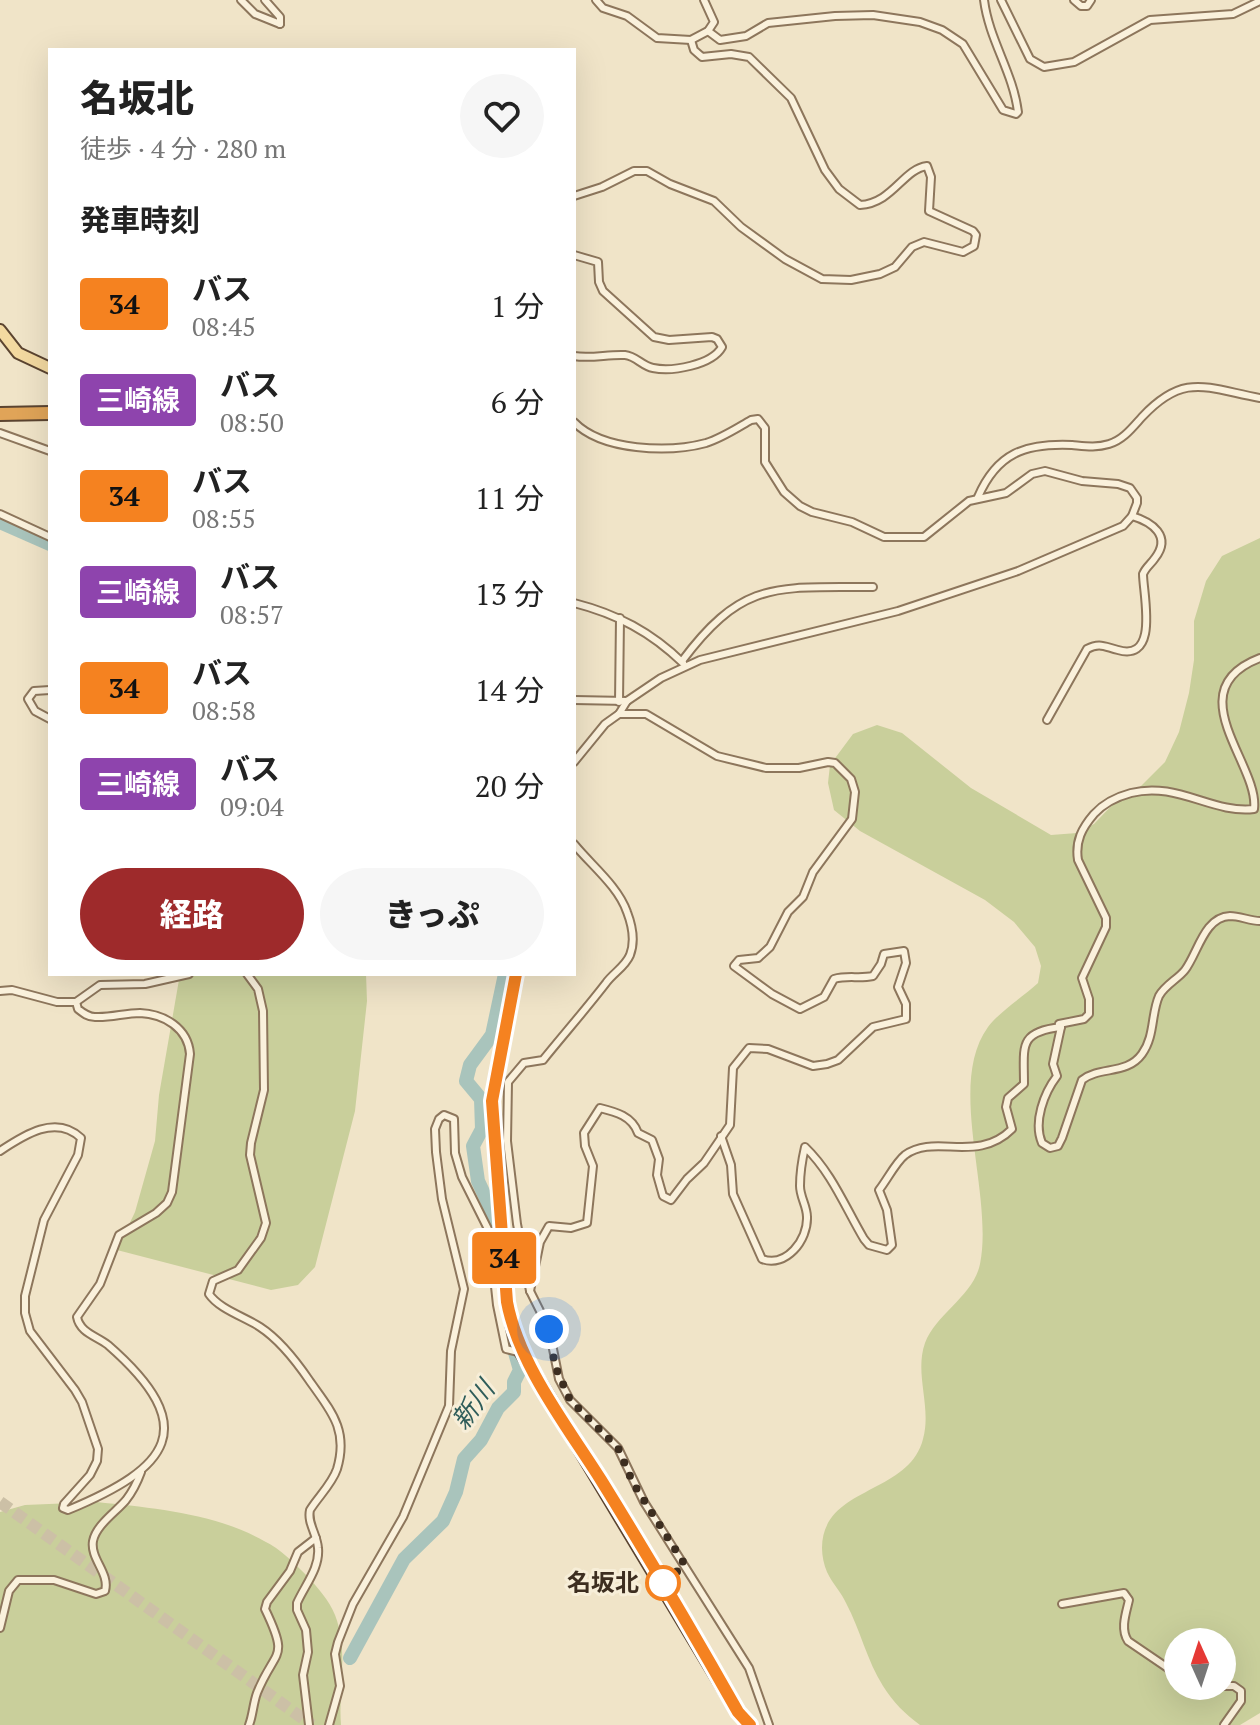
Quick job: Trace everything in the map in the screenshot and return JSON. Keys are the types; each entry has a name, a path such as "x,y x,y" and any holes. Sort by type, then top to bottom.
{"highway":[{"path":"0,414 48,413"},
{"path":"516,976 492,1101 495,1230 512,1326 522,1353 738,1712"}],"main road":[{"path":"0,330 18,353 48,367"}],"street":[{"path":"241,0 255,14 280,24 280,17 265,0"},
{"path":"596,0 603,8 627,16 657,38 691,40 708,31 714,22 704,0"},
{"path":"708,31 720,40 746,36 768,23 835,16 873,15 920,22 942,30 963,44 1003,110 1016,114 1017,102 1009,69 992,37 984,0"},
{"path":"1001,0 1030,59 1044,67 1074,62 1150,20 1233,14 1260,1"},
{"path":"1074,0 1081,6 1087,6 1091,0"},
{"path":"576,196 634,171 647,171 670,184 714,201 741,227 785,259 822,279 851,280 880,274 895,267 912,247 924,242 963,252 974,246 976,235 973,231 929,211 931,177 927,166 917,167 901,184 869,205 851,201 825,170 799,113 782,89 749,57 731,54 702,57 694,50 691,40"},
{"path":"576,256 598,262 599,282 603,291 649,335 669,340 712,337 722,347 715,356 700,362 658,369 646,366 629,355 576,356"},
{"path":"978,497 990,471 1017,451 1112,443 1127,433 1160,399 1183,387 1205,387 1260,398"},
{"path":"576,423 598,439 660,448 709,442 758,419 765,428 765,462 784,492 812,512 852,522 893,539 930,534 962,505 978,497 1006,493 1032,474 1052,472 1082,481 1118,484 1130,488 1137,498 1132,516 1114,531 1018,571 898,611 684,663 623,701 576,700"},
{"path":"0,433 48,450"},
{"path":"0,514 48,536"},
{"path":"1047,720 1087,649 1100,644 1124,651 1138,647 1144,641 1147,618 1143,574 1160,551 1161,536 1148,521 1132,516"},
{"path":"684,663 713,624 755,595 795,588 873,587"},
{"path":"576,604 606,611 643,630 684,663"},
{"path":"619,714 623,701 620,618"},
{"path":"1260,658 1237,672 1225,693 1231,734 1255,793 1254,809 1214,804 1171,791 1141,790 1109,801 1084,826 1076,851 1106,918 1106,927 1082,978 1089,999 1089,1014 1084,1019 1059,1024 1061,1027 1053,1064 1057,1076 1046,1091 1038,1127 1042,1143 1050,1148 1058,1146 1082,1080 1089,1075 1129,1066 1141,1056 1153,1029 1161,993 1182,974 1209,927 1221,917 1260,921"},
{"path":"48,690 39,689 28,699 35,711 48,718"},
{"path":"530,1291 540,1242 549,1226 571,1228 587,1223 593,1166 585,1146 584,1133 600,1108 619,1113 635,1124 638,1133 652,1140 659,1159 657,1175 663,1196 671,1200 704,1163 730,1125 733,1068 749,1048 768,1049 813,1066 827,1064 838,1060 873,1027 906,1019 906,1004 898,987 906,963 904,951 884,954 873,976 858,979 848,975 834,979 824,997 800,1009 747,978 734,966 739,960 762,956 770,947 788,912 803,897 813,872 852,819 855,792 851,779 835,763 766,768 717,756 646,714 619,714 605,724 576,760"},
{"path":"576,846 616,892 627,911 632,933 631,954 543,1060 524,1063 508,1082 507,1141 517,1224 530,1291 549,1329 555,1366 570,1400 618,1448 644,1502 749,1668 769,1725"},
{"path":"0,991 12,990 57,1002 76,1002 100,985 145,984 180,976"},
{"path":"248,976 258,989 263,1011 264,1090 250,1155 266,1223 261,1238 238,1270 213,1281 209,1294 275,1339 304,1370 335,1416 340,1442 337,1468 310,1510 308,1518 318,1550 316,1567 297,1603 307,1641 303,1688 309,1725"},
{"path":"0,1628 9,1591 18,1580 54,1580 96,1594 105,1591 106,1580 95,1554 93,1540 132,1492 165,1434 163,1414 147,1384 106,1343 80,1326 77,1317 100,1284 119,1235 156,1213 167,1203 172,1192 189,1044 179,1029 163,1019 139,1013 96,1017 78,1009 76,1002"},
{"path":"721,1136 731,1165 733,1194 762,1259 778,1260 789,1254 806,1230 807,1212 800,1191 805,1147 821,1163 841,1193 864,1239 869,1245 887,1250 892,1245 887,1210 879,1190 902,1157 914,1150 984,1146 1001,1140 1012,1129 1006,1107 1008,1098 1024,1084 1027,1040 1039,1029 1061,1027"},
{"path":"329,1725 340,1686 335,1654 338,1642 353,1604 403,1517 449,1406 451,1351 464,1289 442,1199 436,1152 435,1129 444,1115 454,1119 455,1153 462,1177 495,1230"},
{"path":"0,1151 51,1126 73,1131 81,1138 78,1155 44,1220 25,1296 25,1313 30,1331 82,1402 98,1449 97,1461 90,1475 63,1508 68,1510 82,1504 141,1472"},
{"path":"249,1725 256,1696 272,1669 280,1646 279,1637 265,1609 267,1602 290,1571 298,1552 316,1538"},
{"path":"1062,1604 1124,1593 1129,1600 1124,1636 1164,1665"},
{"path":"1224,1725 1241,1701 1241,1691 1236,1687"}],"green space":[{"path":"1260,538 1260,1713 1240,1725 920,1725 895,1702 877,1676 851,1613 827,1572 822,1548 826,1528 836,1513 850,1501 901,1471 915,1457 923,1439 926,1415 921,1367 925,1343 937,1323 970,1285 980,1264 983,1236 971,1109 971,1079 976,1051 993,1021 1038,983 1041,966 1035,947 1014,922 985,900 860,831 834,810 828,783 830,765 853,734 877,725 902,733 971,788 1051,835 1077,833 1094,824 1117,800 1140,787 1165,762 1179,732 1189,693 1194,660 1194,621 1206,581 1222,556"},
{"path":"180,976 366,976 367,1001 355,1111 315,1267 298,1285 271,1290 117,1250 135,1212 155,1141 159,1095"},
{"path":"97,1502 183,1513 225,1524 270,1544 292,1561 326,1599 335,1615 342,1656 341,1725 0,1725 0,1512 25,1505"}],"waterway":[{"name":"新川","path":"0,522 48,543"},
{"name":"新川","path":"502,1298 490,1207 478,1181 473,1146 482,1129 481,1099 466,1081 470,1065 492,1035 505,976"},
{"name":"新川","path":"350,1658 404,1559 443,1521 456,1492 464,1459 481,1440 498,1408 514,1392 514,1382 520,1370 505,1318"}],"tunnel":[{"path":"0,1502 312,1725"},
{"path":"738,1712 750,1725"}],"bus line":[{"name":"34","path":"516,976 492,1101 507,1302 512,1326 522,1353 738,1712 750,1725"}],"place":[{"name":"名坂北","path":"663,1583"}],"route":[{"path":"549,1329 555,1366 570,1400 618,1448 633,1483 685,1565 663,1583"}]}
